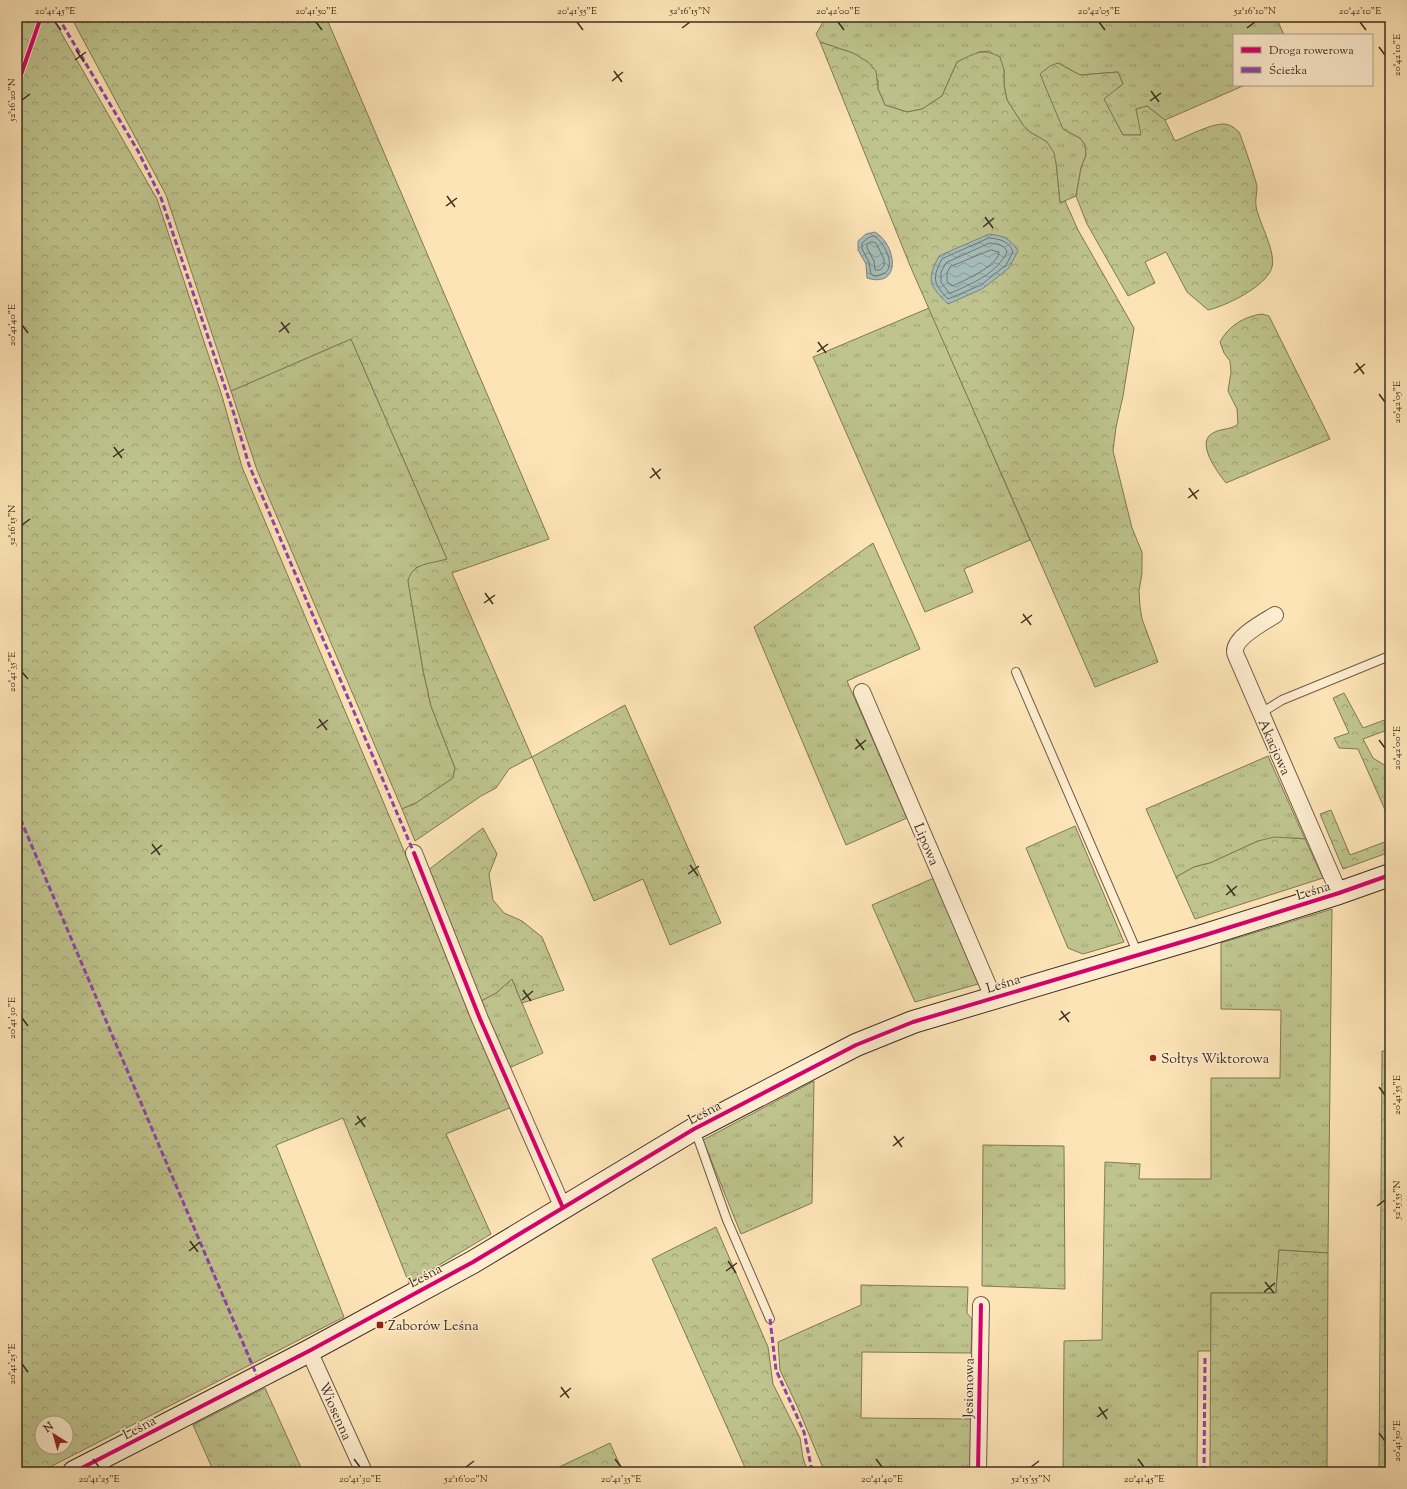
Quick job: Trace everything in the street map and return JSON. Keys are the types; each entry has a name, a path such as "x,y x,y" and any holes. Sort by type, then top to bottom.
{"street":[{"name":"Akacjowa","path":"1275,615 1240,639 1236,645 1235,651 1339,893"},
{"name":"Lipowa","path":"862,692 993,997"},
{"path":"414,853 480,1019 563,1208"},
{"name":"Leśna","path":"74,1472 309,1351 473,1262 694,1129 882,1033 993,997 1339,893 1390,875"},
{"name":"Jesionowa","path":"978,1472 981,1305"},
{"name":"Wiosenna","path":"309,1351 364,1472"}],"lane":[{"path":"1261,713 1282,700 1387,657"},
{"path":"1016,672 1138,954"},
{"path":"694,1129 727,1220 770,1319"}],"green space":[{"path":"17,17 52,17 157,199 222,396 242,467 512,1107 446,1134 491,1234 409,1283 343,1118 276,1145 344,1317 74,1455 74,1415 34,1415 34,1455 73,1455 40,1472 17,1472"},
{"path":"71,17 326,17 549,539 452,573 532,757 509,769 496,788 481,796 415,841 402,809 416,803 453,778 455,768 431,706 423,670 408,581 410,575 418,567 447,559 351,339 231,391 166,195"},
{"path":"826,17 1276,17 1284,34 1233,34 1233,86 1243,86 1165,120 1147,106 1136,109 1142,135 1123,135 1103,99 1123,84 1118,72 1080,75 1058,63 1063,129 1080,138 1085,145 1086,155 1081,168 1076,196 1060,203 1056,163 1047,142 1030,132 1023,125 1007,100 1004,85 1004,70 990,51 979,52 957,62 942,96 922,109 907,112 885,105 878,89 878,80 853,53 820,42 816,34"},
{"path":"820,42 853,53 868,62 876,71 878,89 885,105 907,112 922,109 942,96 957,62 973,54 988,52 994,54 1000,57 1004,70 1004,85 1007,100 1023,125 1030,132 1047,142 1054,153 1060,203 1065,201 1078,230 1134,328 1113,451 1132,528 1142,552 1142,573 1139,591 1140,607 1142,619 1158,662 1095,687 911,268"},
{"path":"1058,63 1080,75 1118,72 1123,84 1104,99 1123,135 1141,135 1136,109 1147,106 1165,120 1175,141 1202,129 1224,124 1233,127 1239,132 1257,187 1256,206 1272,253 1272,267 1269,274 1262,281 1235,300 1208,310 1187,292 1166,252 1145,262 1155,283 1128,296 1087,224 1076,196 1081,168 1086,155 1085,145 1080,138 1063,129 1040,74 1050,66"},
{"path":"929,308 1030,540 964,569 973,592 925,612 813,357"},
{"path":"1262,314 1269,316 1330,439 1226,483 1209,457 1206,442 1209,436 1215,432 1238,424 1237,409 1228,391 1231,372 1230,361 1224,353 1220,342 1223,336 1238,323 1249,317"},
{"path":"351,339 447,559 417,567 408,580 423,670 431,706 455,768 453,778 416,803 402,809 257,470 231,391"},
{"path":"873,543 920,649 847,681 907,818 846,845 754,627"},
{"path":"1344,693 1363,728 1390,718 1390,729 1363,739 1373,758 1386,766 1390,775 1390,821 1358,749 1339,748 1334,738 1349,733 1333,698"},
{"path":"625,705 721,923 670,945 643,879 594,901 532,757"},
{"path":"1268,756 1305,839 1297,838 1258,841 1210,863 1194,867 1176,877 1146,809"},
{"path":"1331,810 1350,855 1390,840 1390,852 1343,869 1320,814"},
{"path":"1075,826 1124,942 1083,954 1068,948 1026,848"},
{"path":"483,828 497,854 489,874 493,900 504,913 522,921 542,937 564,990 522,1003 512,979 496,993 481,1001 427,871"},
{"path":"1274,837 1305,839 1323,878 1195,919 1176,877 1194,867 1210,863 1258,841"},
{"path":"934,878 978,984 915,1002 872,905"},
{"path":"1332,909 1328,1253 1279,1250 1276,1293 1211,1293 1211,1351 1198,1351 1197,1472 1063,1472 1064,1341 1102,1340 1105,1162 1140,1164 1139,1179 1211,1179 1211,1078 1280,1078 1281,1010 1221,1009 1221,943"},
{"path":"512,979 543,1053 509,1068 481,1001 496,993"},
{"path":"1382,1051 1390,1051 1390,1472 1379,1472"},
{"path":"814,1081 812,1203 741,1234 703,1140"},
{"path":"983,1145 1064,1146 1065,1289 982,1286"},
{"path":"716,1227 768,1347 773,1384 800,1438 803,1458 808,1472 747,1472 652,1259"},
{"path":"1279,1250 1328,1253 1327,1472 1210,1472 1211,1293 1276,1293"},
{"path":"861,1285 968,1287 967,1313 972,1319 971,1353 862,1352 861,1418 971,1419 971,1472 825,1472 780,1370 778,1342 861,1305"},
{"path":"265,1388 303,1472 214,1472 193,1425"},
{"path":"610,1443 623,1472 559,1472 557,1468"}],"water":[{"path":"875,232 888,246 892,264 891,272 886,277 878,280 867,278 866,264 858,250 858,241 866,234"},
{"path":"989,234 1006,238 1018,251 1009,268 982,289 948,304 933,287 931,277 932,271 939,256"}],"marked path":[{"path":"58,17 138,151 161,198 234,414 249,465 414,853"},
{"path":"17,811 257,1376"},
{"path":"770,1319 776,1370 804,1432 811,1466 815,1472"},
{"path":"1204,1472 1205,1357"}],"cycle path":[{"path":"17,86 41,17"},
{"path":"414,853 480,1019 563,1208"},
{"path":"74,1472 309,1351 473,1262 694,1129 856,1045 913,1022 1202,936 1339,893 1390,875"},
{"path":"978,1472 981,1305"}],"place":[{"name":"Sołtys Wiktorowa","path":"1153,1058"},
{"name":"Zaborów Leśna","path":"380,1325"}]}
